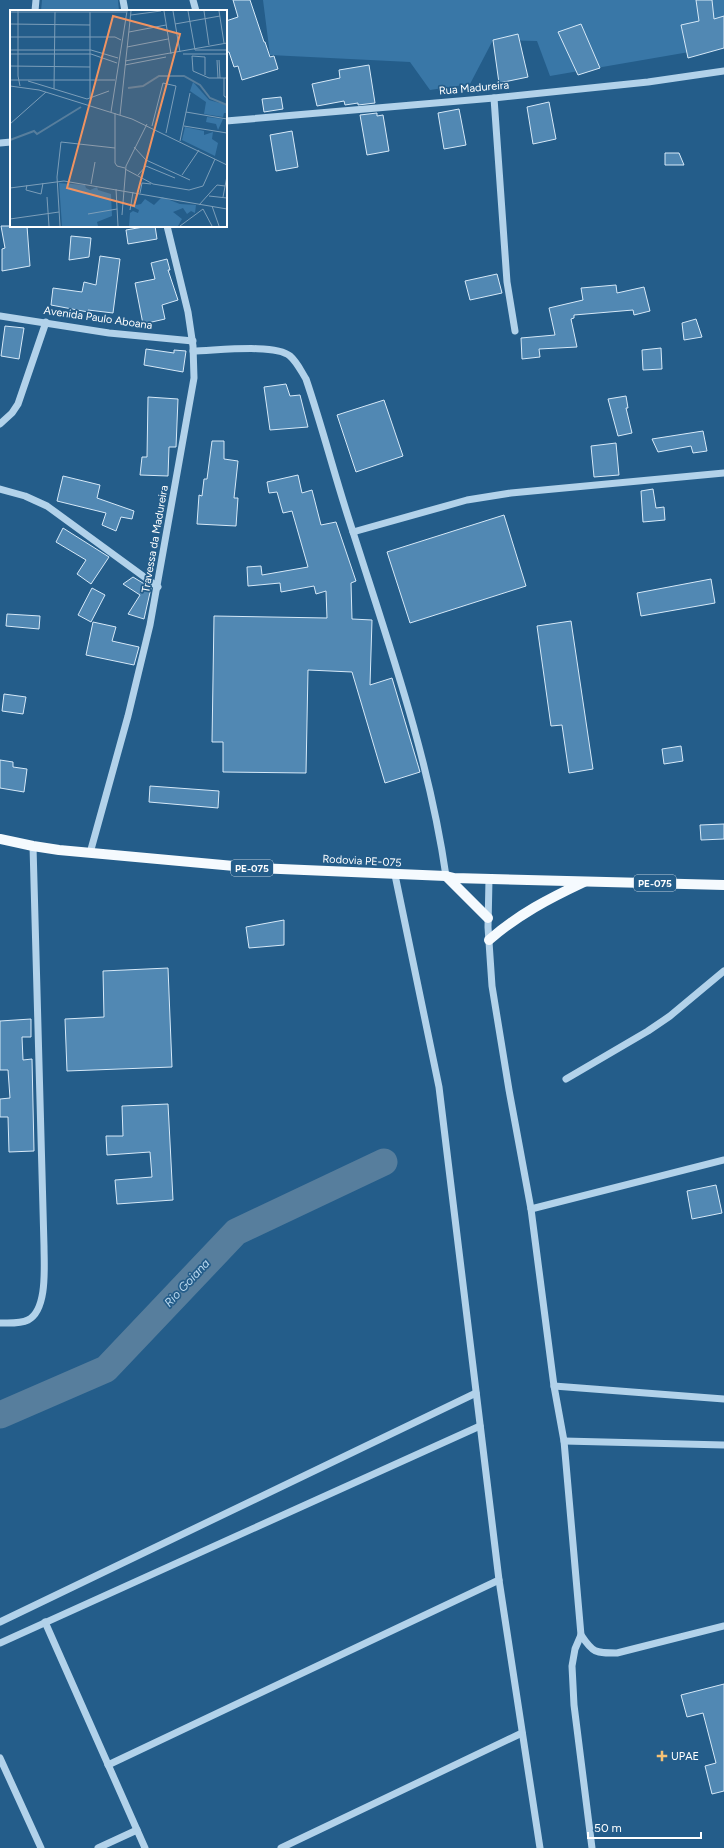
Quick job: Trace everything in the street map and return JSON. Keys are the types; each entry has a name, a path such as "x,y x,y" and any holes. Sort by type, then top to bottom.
{"main road":[{"name":"Rodovia PE-075","path":"0,839 33,846 90,853 257,868 446,876 454,878 724,885"},
{"path":"446,876 488,918"},
{"path":"489,940 507,924 527,910 586,881"}],"street":[{"path":"35,10 36,0"},
{"path":"123,0 125,10"},
{"path":"192,0 196,10"},
{"name":"Rua Madureira","path":"227,120 494,98 648,82 724,71"},
{"path":"494,98 507,282 515,332"},
{"path":"0,143 10,142"},
{"name":"Travessa da Madureira","path":"90,853 128,716 158,587 194,378 193,342 188,312 167,227"},
{"name":"Avenida Paulo Aboana","path":"0,316 109,333 193,342"},
{"path":"0,424 12,413 18,404 46,322"},
{"path":"193,352 265,348 280,351 290,355 306,379 353,532 378,605 418,744 440,839 446,876"},
{"path":"353,532 438,507 511,493 724,473"},
{"path":"0,489 24,496 47,506 158,587"},
{"path":"0,1323 12,1324 29,1320 39,1309 43,1294 44,1246 33,846"},
{"path":"395,875 439,1087 499,1580 540,1848"},
{"path":"489,879 488,918 492,986 531,1209 554,1386 564,1441 581,1635 575,1649 572,1666 574,1705 592,1848"},
{"path":"566,1079 648,1031 670,1016 724,971"},
{"path":"531,1209 724,1160"},
{"path":"554,1386 724,1399"},
{"path":"0,1622 476,1393"},
{"path":"0,1643 480,1426"},
{"path":"564,1441 724,1445"},
{"path":"108,1765 499,1580"},
{"path":"45,1622 145,1848"},
{"path":"581,1635 591,1649 603,1653 617,1653 724,1626"},
{"path":"281,1848 522,1733"},
{"path":"0,1758 41,1848"},
{"path":"98,1848 137,1830"}],"shaded area":[{"path":"42,0 118,0 119,10 41,10"},
{"path":"263,0 724,0 724,46 550,76 537,41 493,40 470,84 430,90 410,62 270,55"}],"building":[{"path":"233,0 250,0 270,57 274,56 278,69 242,80 238,66 234,67 229,52 227,52 227,21 238,17"},
{"path":"696,0 712,0 714,19 724,16 724,48 688,58 681,25 699,21"},
{"path":"581,24 600,68 578,75 558,32"},
{"path":"518,34 528,77 499,83 493,40"},
{"path":"369,65 375,103 345,105 344,101 317,106 312,84 340,78 339,70"},
{"path":"281,97 283,109 264,112 262,99"},
{"path":"549,102 556,139 533,144 527,107"},
{"path":"459,109 466,145 444,149 438,113"},
{"path":"377,113 377,116 383,115 389,151 367,155 360,115"},
{"path":"292,131 298,167 276,171 270,135"},
{"path":"665,153 679,153 684,165 665,165"},
{"path":"1,226 27,227 30,266 2,271 2,249 5,248"},
{"path":"143,227 155,227 157,239 128,244 126,230"},
{"path":"71,236 91,238 89,257 69,260"},
{"path":"100,256 120,259 113,313 88,310 88,312 51,305 53,288 82,292 84,282 96,285"},
{"path":"167,259 170,270 168,270 178,300 162,305 165,319 143,324 135,283 155,279 151,263"},
{"path":"497,274 502,293 470,300 465,281"},
{"path":"616,285 617,293 644,287 650,311 634,315 633,310 574,315 574,318 571,319 577,347 539,349 540,357 522,359 521,338 555,335 549,308 583,300 581,288"},
{"path":"696,319 702,337 684,340 682,323"},
{"path":"5,326 24,328 19,359 1,356"},
{"path":"661,348 662,369 643,370 642,350"},
{"path":"146,349 174,353 174,350 186,351 183,372 144,365"},
{"path":"286,384 290,396 300,395 308,427 270,430 264,387"},
{"path":"626,396 628,408 626,408 632,433 618,436 608,399"},
{"path":"148,397 178,399 176,447 169,447 168,476 140,475 142,457 147,457"},
{"path":"384,400 403,456 356,472 337,415"},
{"path":"703,431 707,451 693,453 691,446 658,452 652,439"},
{"path":"212,441 224,441 224,459 238,461 234,498 238,498 236,526 197,524 199,495 202,496 204,479 207,479"},
{"path":"616,443 619,475 594,477 591,446"},
{"path":"298,475 302,493 312,490 321,525 336,522 356,581 351,583 352,619 372,620 370,685 392,678 420,772 385,783 352,672 308,670 306,773 223,772 223,742 212,742 214,616 327,618 326,591 316,594 314,586 281,592 280,583 248,586 247,567 261,566 262,575 308,567 292,511 283,513 277,492 269,493 267,482"},
{"path":"63,476 100,485 97,498 134,511 132,519 121,517 116,531 102,525 106,513 57,501"},
{"path":"653,489 656,508 664,507 665,520 643,522 641,491"},
{"path":"504,515 526,586 410,623 387,552"},
{"path":"63,528 109,557 91,584 77,574 86,560 56,542"},
{"path":"133,577 151,588 144,619 128,614 140,595 123,584"},
{"path":"711,579 715,603 641,616 637,593"},
{"path":"92,588 105,595 91,622 78,615"},
{"path":"7,614 40,616 39,629 6,626"},
{"path":"571,621 593,769 569,773 562,725 551,726 537,626"},
{"path":"93,622 116,627 112,641 139,647 134,665 86,655"},
{"path":"4,694 26,697 23,714 2,711"},
{"path":"681,746 683,761 664,764 662,749"},
{"path":"0,760 13,762 13,767 27,769 24,792 0,788"},
{"path":"150,786 219,791 218,808 149,802"},
{"path":"724,824 724,839 701,840 700,825"},
{"path":"284,920 284,945 249,948 246,927"},
{"path":"168,968 172,1067 67,1071 65,1019 104,1017 103,971"},
{"path":"31,1019 31,1037 22,1037 23,1060 32,1059 34,1151 9,1152 8,1117 0,1117 0,1099 10,1098 8,1070 0,1070 0,1021"},
{"path":"168,1104 173,1200 117,1204 115,1180 152,1177 150,1152 107,1155 106,1136 123,1136 122,1106"},
{"path":"716,1185 722,1213 692,1219 687,1191"},
{"path":"724,1684 724,1791 712,1794 705,1766 716,1763 703,1713 687,1717 681,1695"}],"waterway":[{"name":"Rio Goiana","path":"0,1415 106,1369 236,1232 384,1162"}],"place":[{"name":"UPAE","path":"662,1756"}]}
